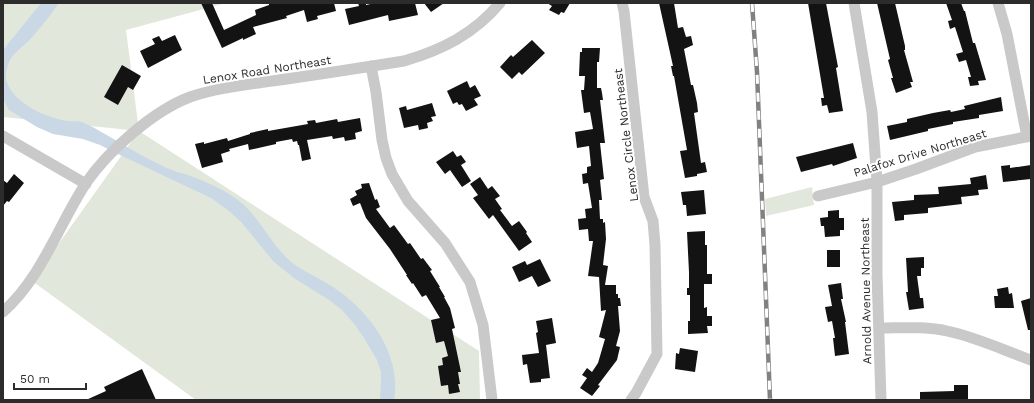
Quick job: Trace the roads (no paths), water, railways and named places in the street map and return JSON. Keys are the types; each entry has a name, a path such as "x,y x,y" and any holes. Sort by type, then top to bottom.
{"street":[{"name":"Lenox Road Northeast","path":"3,312 23,291 34,275 86,184 104,162 135,131 163,110 189,98 221,89 404,61 428,54 453,42 473,29 492,13 500,3"},
{"name":"Lenox Circle Northeast","path":"622,3 644,197 653,221 655,245 657,354 631,400"},
{"name":"Arnold Avenue Northeast","path":"854,3 872,112 877,182 877,275 881,400"},
{"path":"998,3 1007,34 1029,136"},
{"path":"371,66 382,140 386,158 392,174 408,201 445,243 470,282 482,325 492,400"},
{"path":"3,136 86,184"},
{"name":"Palafox Drive Northeast","path":"818,196 877,182 975,147 1029,136"},
{"path":"879,328 927,328 946,330 980,340 1031,360"}],"water":[{"path":"41,3 59,3 31,38 10,60 6,70 6,79 14,94 28,106 45,115 62,120 84,123 154,162 210,184 225,191 238,200 251,212 288,259 304,271 328,284 347,297 371,321 388,351 393,367 395,383 394,400 380,400 381,372 377,360 355,325 342,310 294,278 273,261 242,223 229,211 211,198 100,145 83,139 53,134 37,127 9,110 3,99 3,50"}],"railway":[{"path":"752,3 757,72 770,400"}]}
